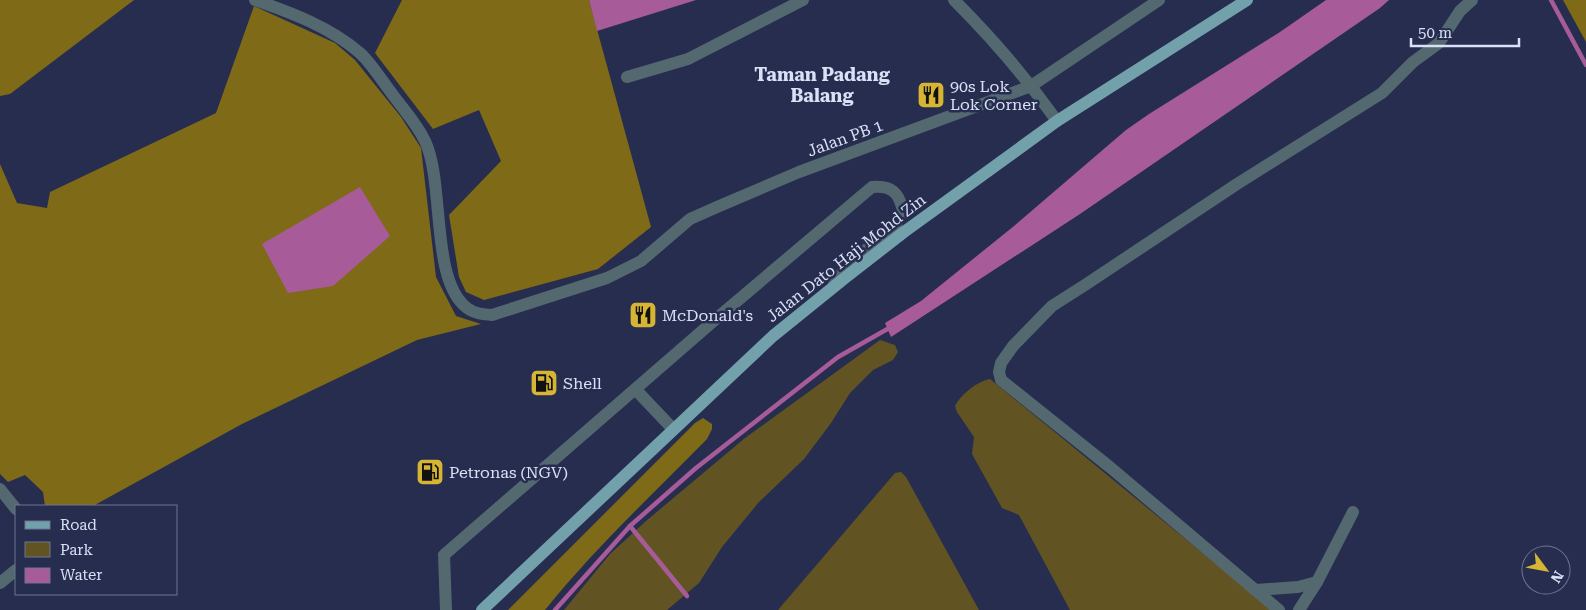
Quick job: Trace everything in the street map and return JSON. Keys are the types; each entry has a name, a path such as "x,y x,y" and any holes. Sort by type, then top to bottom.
{"main road":[{"name":"Jalan Dato Haji Mohd Zin","path":"482,610 773,336 904,232 1057,122 1247,0"}],"street":[{"name":"Jalan PB 1","path":"255,0 288,11 324,28 360,54 412,120 426,142 432,166 446,275 458,298 466,308 478,314 492,315 607,278 641,261 690,220 790,176 1031,86 1159,0"},
{"path":"627,77 688,59 803,0"},
{"path":"954,0 989,35 1031,86 1057,122"},
{"path":"1280,610 1111,468 1001,380 999,372 1001,363 1013,346 1052,306 1238,184 1382,93 1413,62 1439,43 1460,10 1472,0"},
{"path":"446,610 444,555 872,187 882,186 892,190 901,198 903,211 896,224 846,267 827,293"},
{"path":"636,390 674,429"},
{"path":"0,490 15,508"},
{"path":"1299,610 1317,582 1353,512"},
{"path":"0,583 15,571"},
{"path":"1256,590 1298,587 1317,582"}],"green space":[{"path":"880,340 895,345 898,352 893,360 873,370 850,393 831,423 804,459 759,502 722,547 699,583 667,610 564,610 610,554 646,521 745,438"},
{"path":"990,379 1272,610 1070,610 1019,515 1002,508 972,454 974,437 957,412 955,406 966,393 980,382"},
{"path":"901,472 906,477 979,610 778,610 895,473"}],"shaded area":[{"path":"0,0 134,0 10,94 0,96"},
{"path":"402,0 589,0 651,227 598,269 484,300 466,292 459,277 449,215 501,161 479,110 433,129 375,53"},
{"path":"1563,0 1586,0 1586,42"},
{"path":"254,6 335,43 355,60 401,117 421,148 436,277 456,316 481,324 417,340 242,424 95,505 45,505 43,492 25,475 8,482 0,474 0,164 17,203 47,208 50,192 216,113"},
{"path":"703,418 712,424 712,429 707,439 603,544 545,610 508,610 695,423"}],"water":[{"path":"589,0 696,0 597,31"},
{"path":"1326,0 1389,0 1080,214 891,337 885,323 921,301 1014,226 1126,130 1280,32"},
{"path":"360,187 390,236 333,286 288,293 262,244"}],"waterway":[{"path":"1551,0 1586,65"},
{"path":"555,610 630,526 696,468 838,357 891,327"},
{"path":"630,526 687,596"}],"place":[{"name":"90s Lok Lok Corner","path":"931,95"},
{"name":"McDonald's","path":"643,315"},
{"name":"Shell","path":"544,383"},
{"name":"Petronas (NGV)","path":"430,472"}],"district":[{"name":"Taman Padang Balang","path":"822,84"}]}
